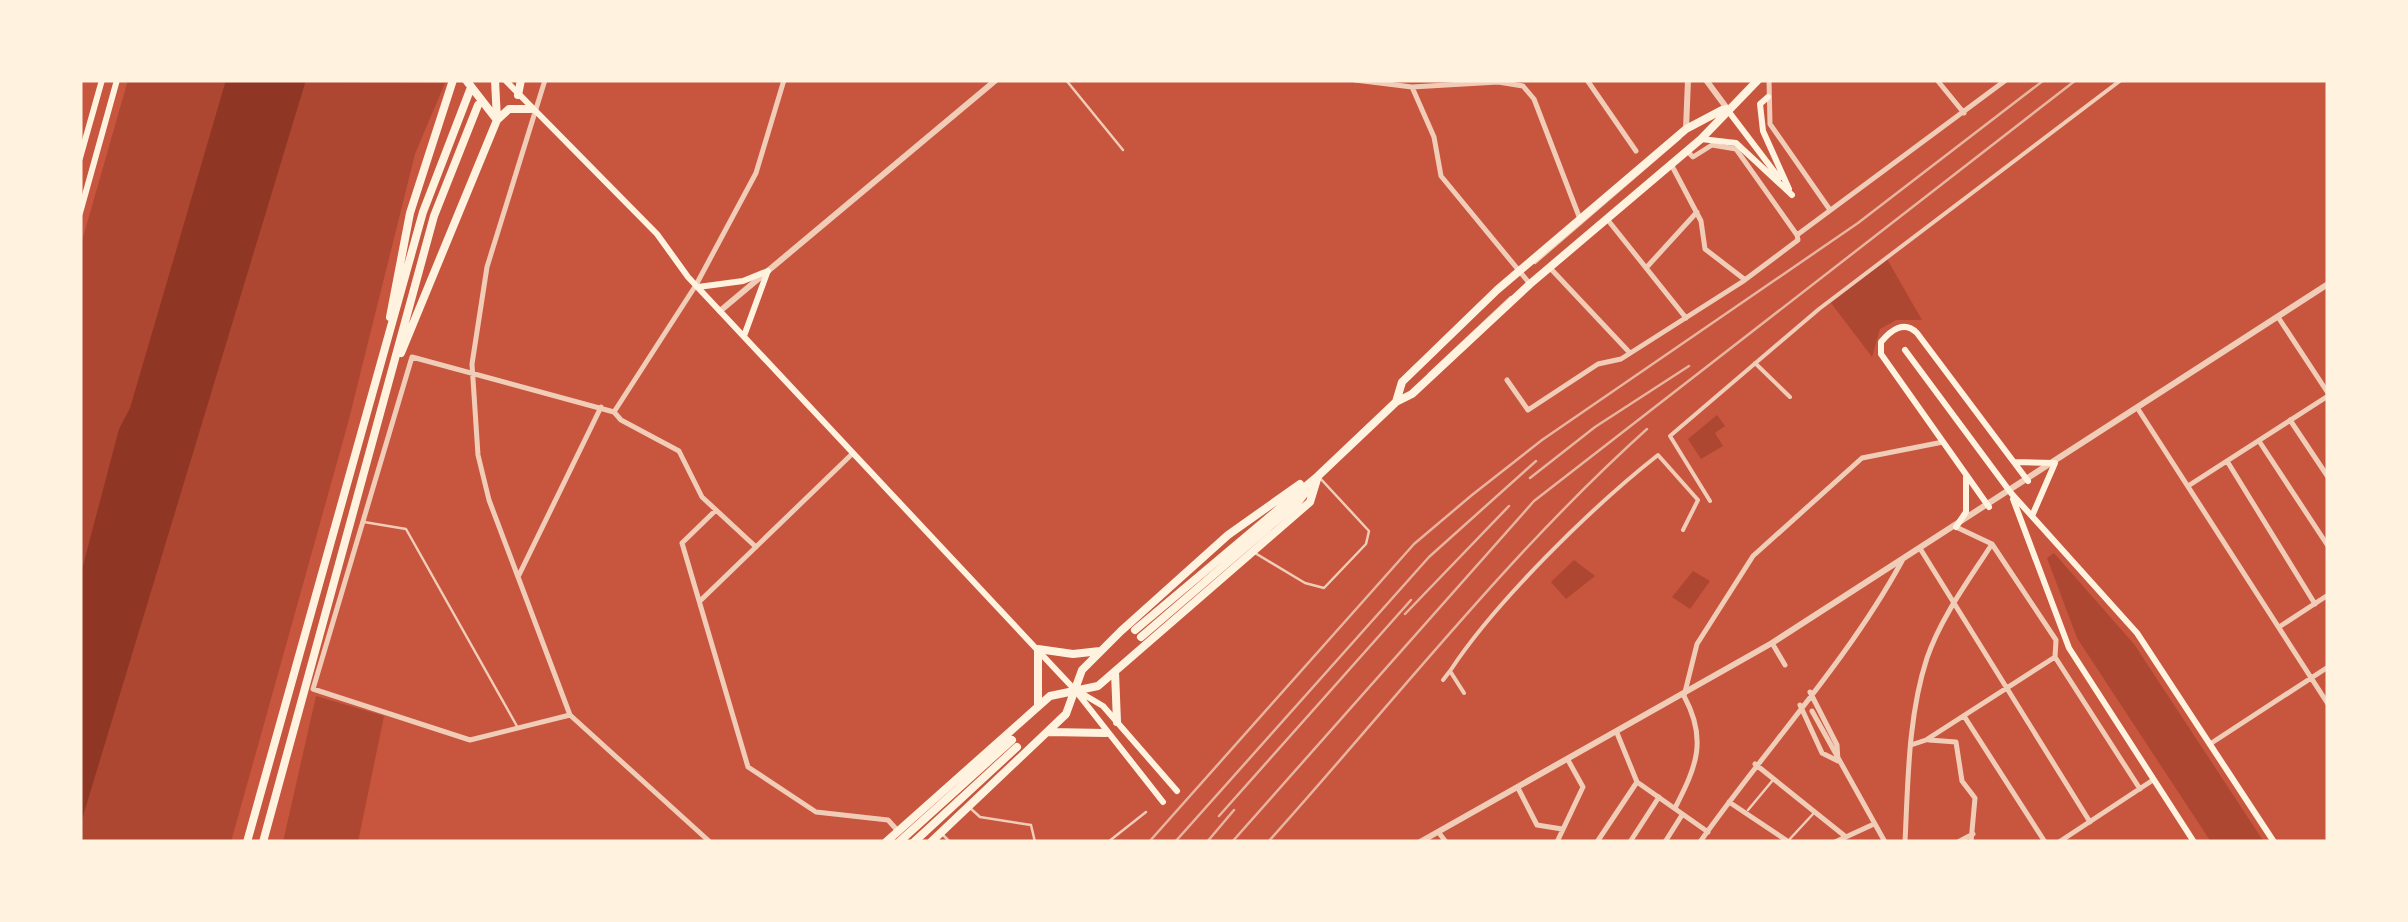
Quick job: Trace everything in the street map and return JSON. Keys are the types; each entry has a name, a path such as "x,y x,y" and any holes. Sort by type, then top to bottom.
{"main road":[{"path":"80,158 83,136 102,80"},
{"path":"80,212 116,80"},
{"path":"378,377 410,213 453,80"},
{"path":"466,80 497,120"},
{"path":"495,80 497,120"},
{"path":"505,80 656,234 720,312 1076,690 1163,802"},
{"path":"519,96 521,80"},
{"path":"1138,634 1298,502 1318,476 1396,402 1412,394 1530,284 1701,138 1726,108 1758,80"},
{"path":"247,842 423,212 470,90"},
{"path":"1768,97 1760,104 1763,130 1792,194"},
{"path":"263,842 434,216 478,105"},
{"path":"389,380 497,120 509,108 531,109"},
{"path":"1396,402 1402,382 1580,219 1686,129 1726,108"},
{"path":"1726,108 1792,194"},
{"path":"1701,138 1736,143 1792,194"},
{"path":"697,286 743,281 768,272"},
{"path":"744,336 768,272"},
{"path":"1989,507 1881,354 1881,342 1895,328 1908,327 1918,333 2028,481"},
{"path":"1904,350 2011,493 2137,633 2274,842"},
{"path":"2014,462 2056,463 2032,517"},
{"path":"1956,527 1969,499 1965,472"},
{"path":"886,842 1050,696 1098,686 1115,672 1310,502 1318,476"},
{"path":"931,842 1066,714 1082,670 1100,651 1228,535 1288,489 1318,476"},
{"path":"2011,493 2069,648 2194,842"},
{"path":"1038,649 1073,654 1100,651"},
{"path":"1038,649 1038,706"},
{"path":"1115,672 1117,722"},
{"path":"1076,690 1103,706 1177,791"},
{"path":"1043,733 1070,729 1106,733"},
{"path":"899,842 1014,744 914,842"}],"street":[{"path":"545,80 486,268 473,372 478,455 489,500 570,715 710,842"},
{"path":"614,412 697,286 756,174 784,80"},
{"path":"720,312 996,80"},
{"path":"1355,80 1412,87 1520,82 1534,99 1580,219"},
{"path":"1587,80 1636,151"},
{"path":"1686,129 1688,80"},
{"path":"1706,80 1726,108"},
{"path":"1769,80 1770,124 1830,210"},
{"path":"1938,80 1964,113"},
{"path":"1797,235 2006,80"},
{"path":"1710,501 1670,436 1755,364 2121,80"},
{"path":"1412,87 1434,137 1441,176 1530,284"},
{"path":"1507,380 1528,410 1598,364 1630,353 1686,318 1798,240 1736,150 1712,145 1692,157 1687,150"},
{"path":"1671,164 1698,212 1706,250 1745,280"},
{"path":"1646,268 1698,212"},
{"path":"1607,219 1686,318"},
{"path":"1551,269 1630,353"},
{"path":"1420,842 1772,644 2011,493 2328,284"},
{"path":"2188,486 2328,395 2278,317"},
{"path":"570,715 470,740 313,688 412,358 614,412 621,420 679,452 702,497 756,546"},
{"path":"1755,364 1790,396"},
{"path":"518,576 601,407"},
{"path":"2138,409 2328,704"},
{"path":"2290,420 2328,476"},
{"path":"2258,440 2328,546"},
{"path":"1675,808 1698,763 1696,718 1684,696 1696,644 1753,556 1862,458 1943,442"},
{"path":"700,601 852,454"},
{"path":"1443,680 1474,634 1627,480 1658,455 1698,500 1683,530"},
{"path":"2227,461 2315,604"},
{"path":"716,510 682,543 748,766 816,812 888,820 898,831"},
{"path":"1956,527 1992,544 2056,640 2055,657 2140,788"},
{"path":"1566,542 1574,550"},
{"path":"1904,842 1910,745 1927,658 1954,603 1992,544"},
{"path":"1920,550 2090,822"},
{"path":"1700,842 1810,692 1860,634 1902,562"},
{"path":"2279,628 2328,595"},
{"path":"1772,644 1785,665"},
{"path":"1910,745 1926,740 2055,657"},
{"path":"2210,744 2328,667"},
{"path":"1450,671 1464,694"},
{"path":"1810,692 1837,745 1838,761"},
{"path":"1800,706 1822,752 1838,761"},
{"path":"1812,712 1885,842"},
{"path":"1964,716 2045,842"},
{"path":"1617,733 1638,782 1708,832"},
{"path":"1926,740 1956,742 1962,780 1975,798 1971,842"},
{"path":"1557,842 1583,787 1568,760"},
{"path":"1755,764 1846,837"},
{"path":"2059,842 2153,780"},
{"path":"1597,842 1638,782"},
{"path":"1518,788 1537,825 1562,829"},
{"path":"1630,842 1659,797"},
{"path":"1728,802 1748,810 1788,842"},
{"path":"1665,842 1683,814"},
{"path":"1835,842 1874,824"},
{"path":"1439,833 1446,842"},
{"path":"1958,842 1974,833"}],"lane":[{"path":"1066,80 1123,150"},
{"path":"1519,274 1552,251 1675,146 1686,129"},
{"path":"1253,552 1305,584 1324,588 1366,544 1369,531 1318,476"},
{"path":"362,522 406,529 518,728"},
{"path":"1748,810 1774,779"},
{"path":"968,806 980,817 1031,825 1035,842"},
{"path":"1108,842 1146,812"},
{"path":"1788,842 1815,812"},
{"path":"941,833 950,842"}],"shaded area":[{"path":"128,80 445,83 415,154 348,423 231,842 80,842 80,248"},
{"path":"226,80 306,80 80,826 80,577 119,429 130,408"},
{"path":"1887,259 1922,320 1896,320 1880,329 1872,357 1831,303"},
{"path":"1717,415 1725,426 1715,433 1723,446 1701,459 1688,439"},
{"path":"2054,553 2134,644 2264,842 2211,842 2077,638 2047,558"},
{"path":"1574,560 1595,576 1566,599 1551,582"},
{"path":"1693,571 1710,581 1690,609 1672,597"},
{"path":"316,696 384,716 358,842 283,842"}],"railway":[{"path":"1149,842 1414,544 1542,440 1858,223 2044,80"},
{"path":"1232,842 1534,501 2076,80"},
{"path":"1530,478 1595,427 1689,366"},
{"path":"1268,842 1499,578 1647,429"},
{"path":"1175,842 1429,557 1536,461"},
{"path":"1405,614 1509,506"},
{"path":"1219,816 1411,600"},
{"path":"1207,842 1234,810"}]}
